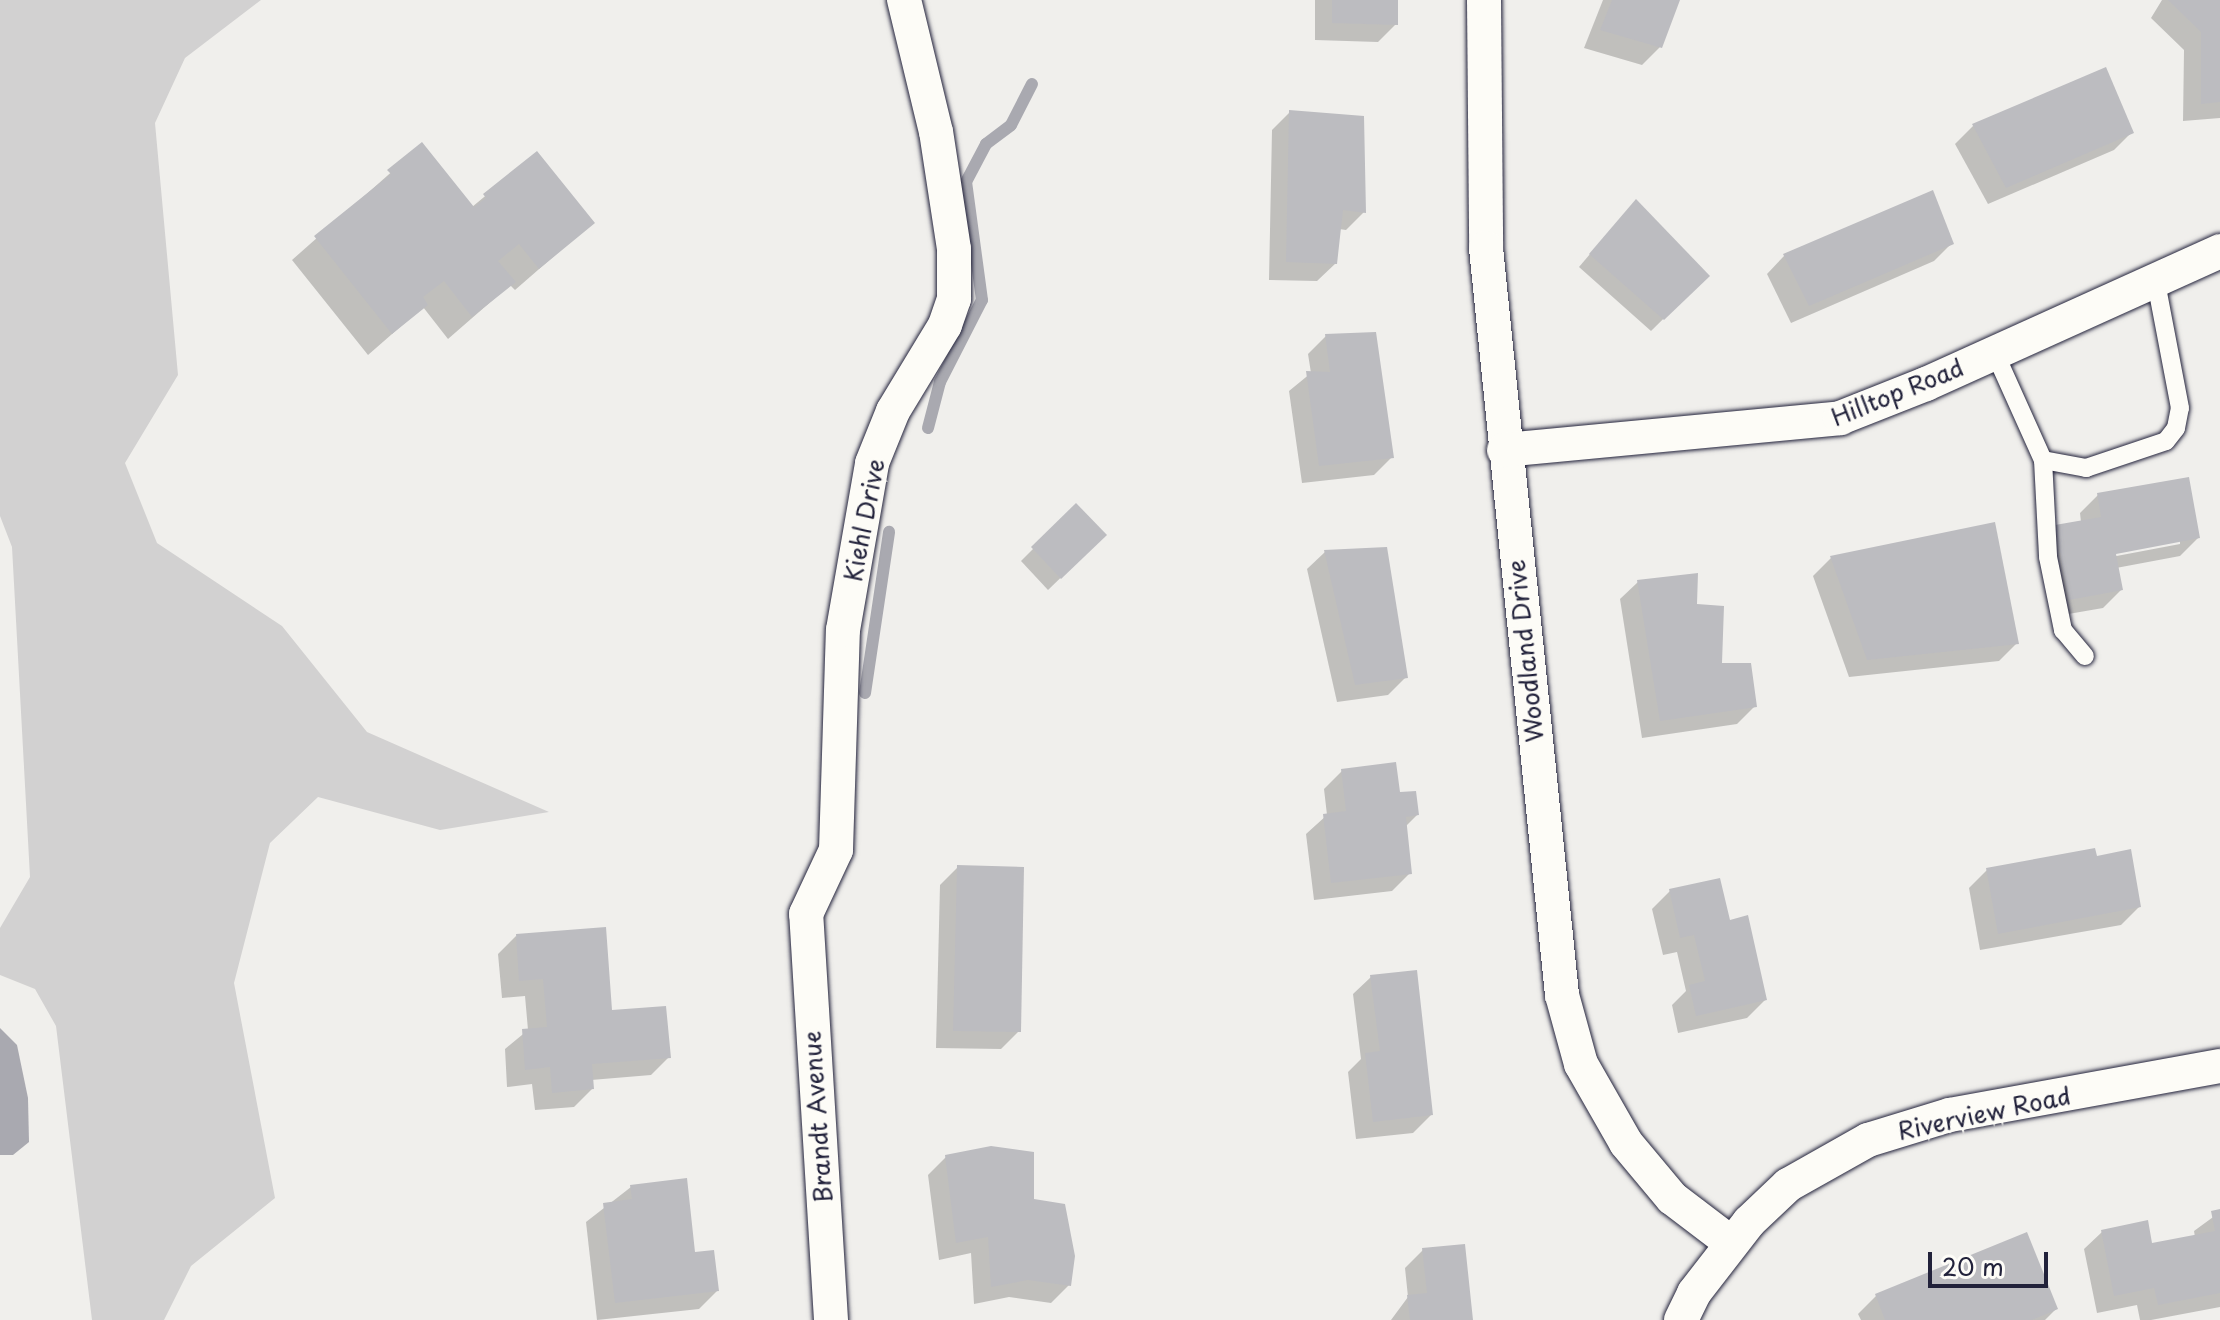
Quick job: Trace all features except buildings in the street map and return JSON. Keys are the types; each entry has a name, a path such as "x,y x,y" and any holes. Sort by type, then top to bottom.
{"street":[{"name":"Kiehl Drive","path":"806,914 836,850 843,630 872,463 893,411 945,325 954,299 954,249 936,132 904,0"},
{"name":"Woodland Drive","path":"1484,0 1486,248 1504,450 1562,995 1581,1064 1651,1177 1731,1243"},
{"name":"Hilltop Road","path":"1504,450 1811,424 1926,384 2155,277 2220,251"},
{"name":"Brandt Avenue","path":"806,914 831,1320"},
{"name":"Riverview Road","path":"1681,1320 1731,1243 1788,1185 1868,1140 1950,1115 2220,1066"}],"lane":[{"path":"2043,460 2086,468 2166,441 2176,428 2180,408 2155,277"},
{"path":"1994,351 2043,460 2048,557 2063,630 2085,656"}],"shaded area":[{"path":"0,0 261,0 185,58 155,123 178,375 125,463 157,543 282,626 367,732 549,812 440,830 318,797 270,843 234,983 275,1198 191,1266 164,1320 92,1320 56,1026 35,989 0,975 0,928 30,877 12,547 0,516"},
{"path":"0,1028 17,1045 28,1098 29,1142 13,1155 0,1155"}],"waterway":[{"path":"928,428 940,382 982,300 966,182 986,144 1011,125 1032,84"},
{"path":"865,693 889,532"}]}
